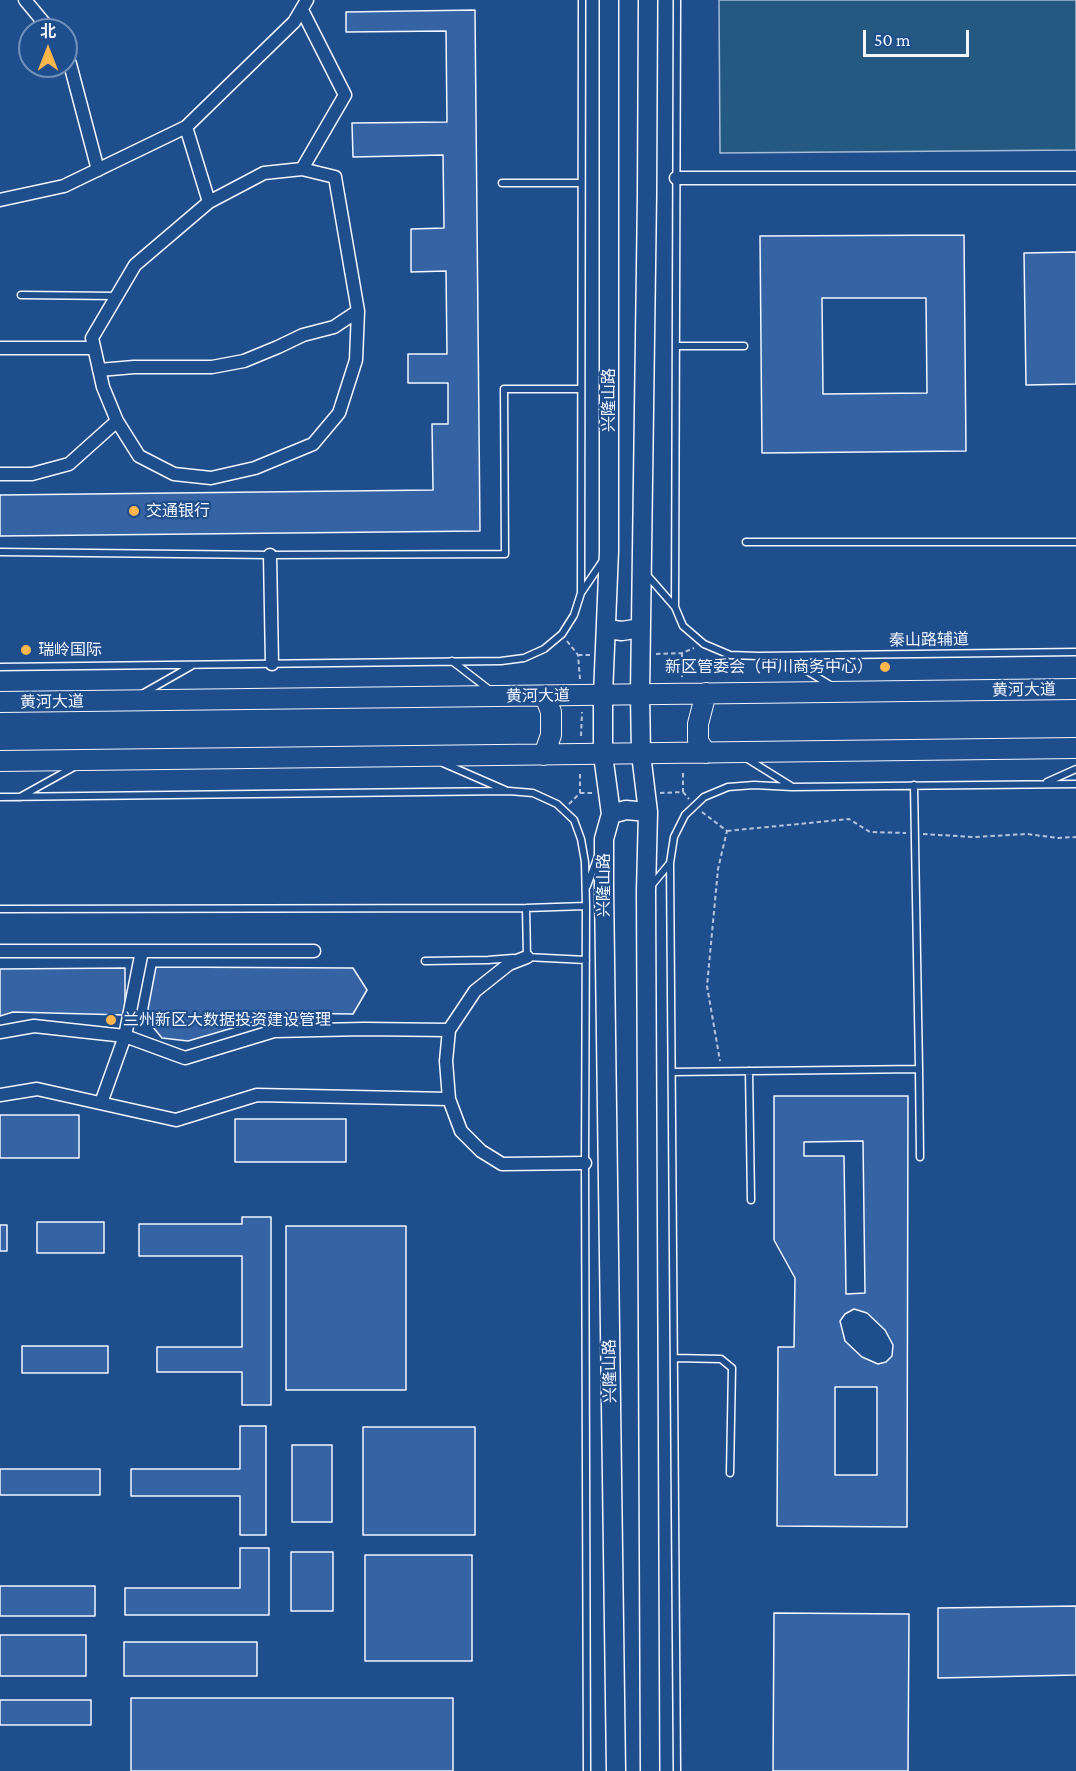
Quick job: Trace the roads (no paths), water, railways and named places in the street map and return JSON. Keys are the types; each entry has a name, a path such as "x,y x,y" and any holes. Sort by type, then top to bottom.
{"main road":[{"name":"黄河大道","path":"0,702 1076,689"},
{"path":"706,693 698,724 698,741 706,753"},
{"path":"544,755 551,735 551,712 545,696"},
{"path":"0,761 1076,748"}],"street":[{"path":"25,0 40,18"},
{"name":"兴隆山路","path":"609,0 609,551 603,755 611,814 604,839 616,1771"},
{"path":"648,0 640,694 641,754 648,812 646,891 650,1771"},
{"path":"0,200 64,186 186,127 294,22 304,5"},
{"path":"303,169 345,95 304,5"},
{"path":"74,78 98,170"},
{"path":"186,127 209,202"},
{"path":"303,169 335,177 358,311 356,360 339,413 313,444 255,468 211,478 174,474 139,456 117,421 103,387 92,338 135,265 209,202 264,173 303,169"},
{"path":"676,178 1076,178"},
{"path":"99,370 134,367 212,367 244,361 303,335 334,327 358,311"},
{"path":"0,348 94,348"},
{"path":"0,474 32,474 69,464 117,421"},
{"path":"270,555 272,664"},
{"path":"606,629 622,631 641,628"},
{"path":"611,814 626,810 648,812"},
{"path":"0,951 314,951"},
{"path":"101,1103 125,1036 142,951"},
{"path":"527,957 509,964 475,991 449,1030 446,1061 449,1099 461,1131 481,1151 502,1164 585,1163"},
{"path":"0,1032 34,1026 125,1036 185,1058 274,1031 449,1030"},
{"path":"0,1095 37,1089 176,1120 257,1095 449,1099"}],"lane":[{"path":"581,593 582,0"},
{"path":"675,607 676,0"},
{"path":"502,183 581,183"},
{"path":"21,295 118,296"},
{"path":"676,346 744,346"},
{"path":"0,552 505,555 504,389 581,389"},
{"path":"746,542 1076,542"},
{"path":"0,667 501,662 524,658 544,649 562,634 574,615 581,593 609,551"},
{"name":"秦山路辅道","path":"642,569 675,607 683,626 705,644 730,655 1076,652"},
{"path":"782,656 843,692"},
{"path":"452,662 499,697"},
{"path":"130,701 194,665"},
{"path":"738,753 792,787"},
{"path":"428,757 509,791"},
{"path":"19,797 84,760"},
{"path":"1044,784 1076,769"},
{"path":"677,1771 670,863 674,837 685,815 704,797 728,787 1076,784"},
{"path":"914,785 920,1157"},
{"path":"0,797 509,791 533,793 557,804 574,820 581,839 585,862 586,890 587,1771"},
{"path":"586,890 604,839"},
{"path":"646,891 670,863"},
{"path":"0,909 586,906"},
{"path":"526,908 527,957"},
{"path":"425,961 527,957 586,960"},
{"path":"672,1072 919,1069"},
{"path":"749,1071 750,1200"},
{"path":"674,1358 721,1359 732,1368 730,1473"}],"place":[{"name":"交通银行","path":"134,511"},
{"name":"瑞岭国际","path":"26,650"},
{"name":"新区管委会（中川商务中心）","path":"885,667"},
{"name":"兰州新区大数据投资建设管理","path":"111,1020"}]}
